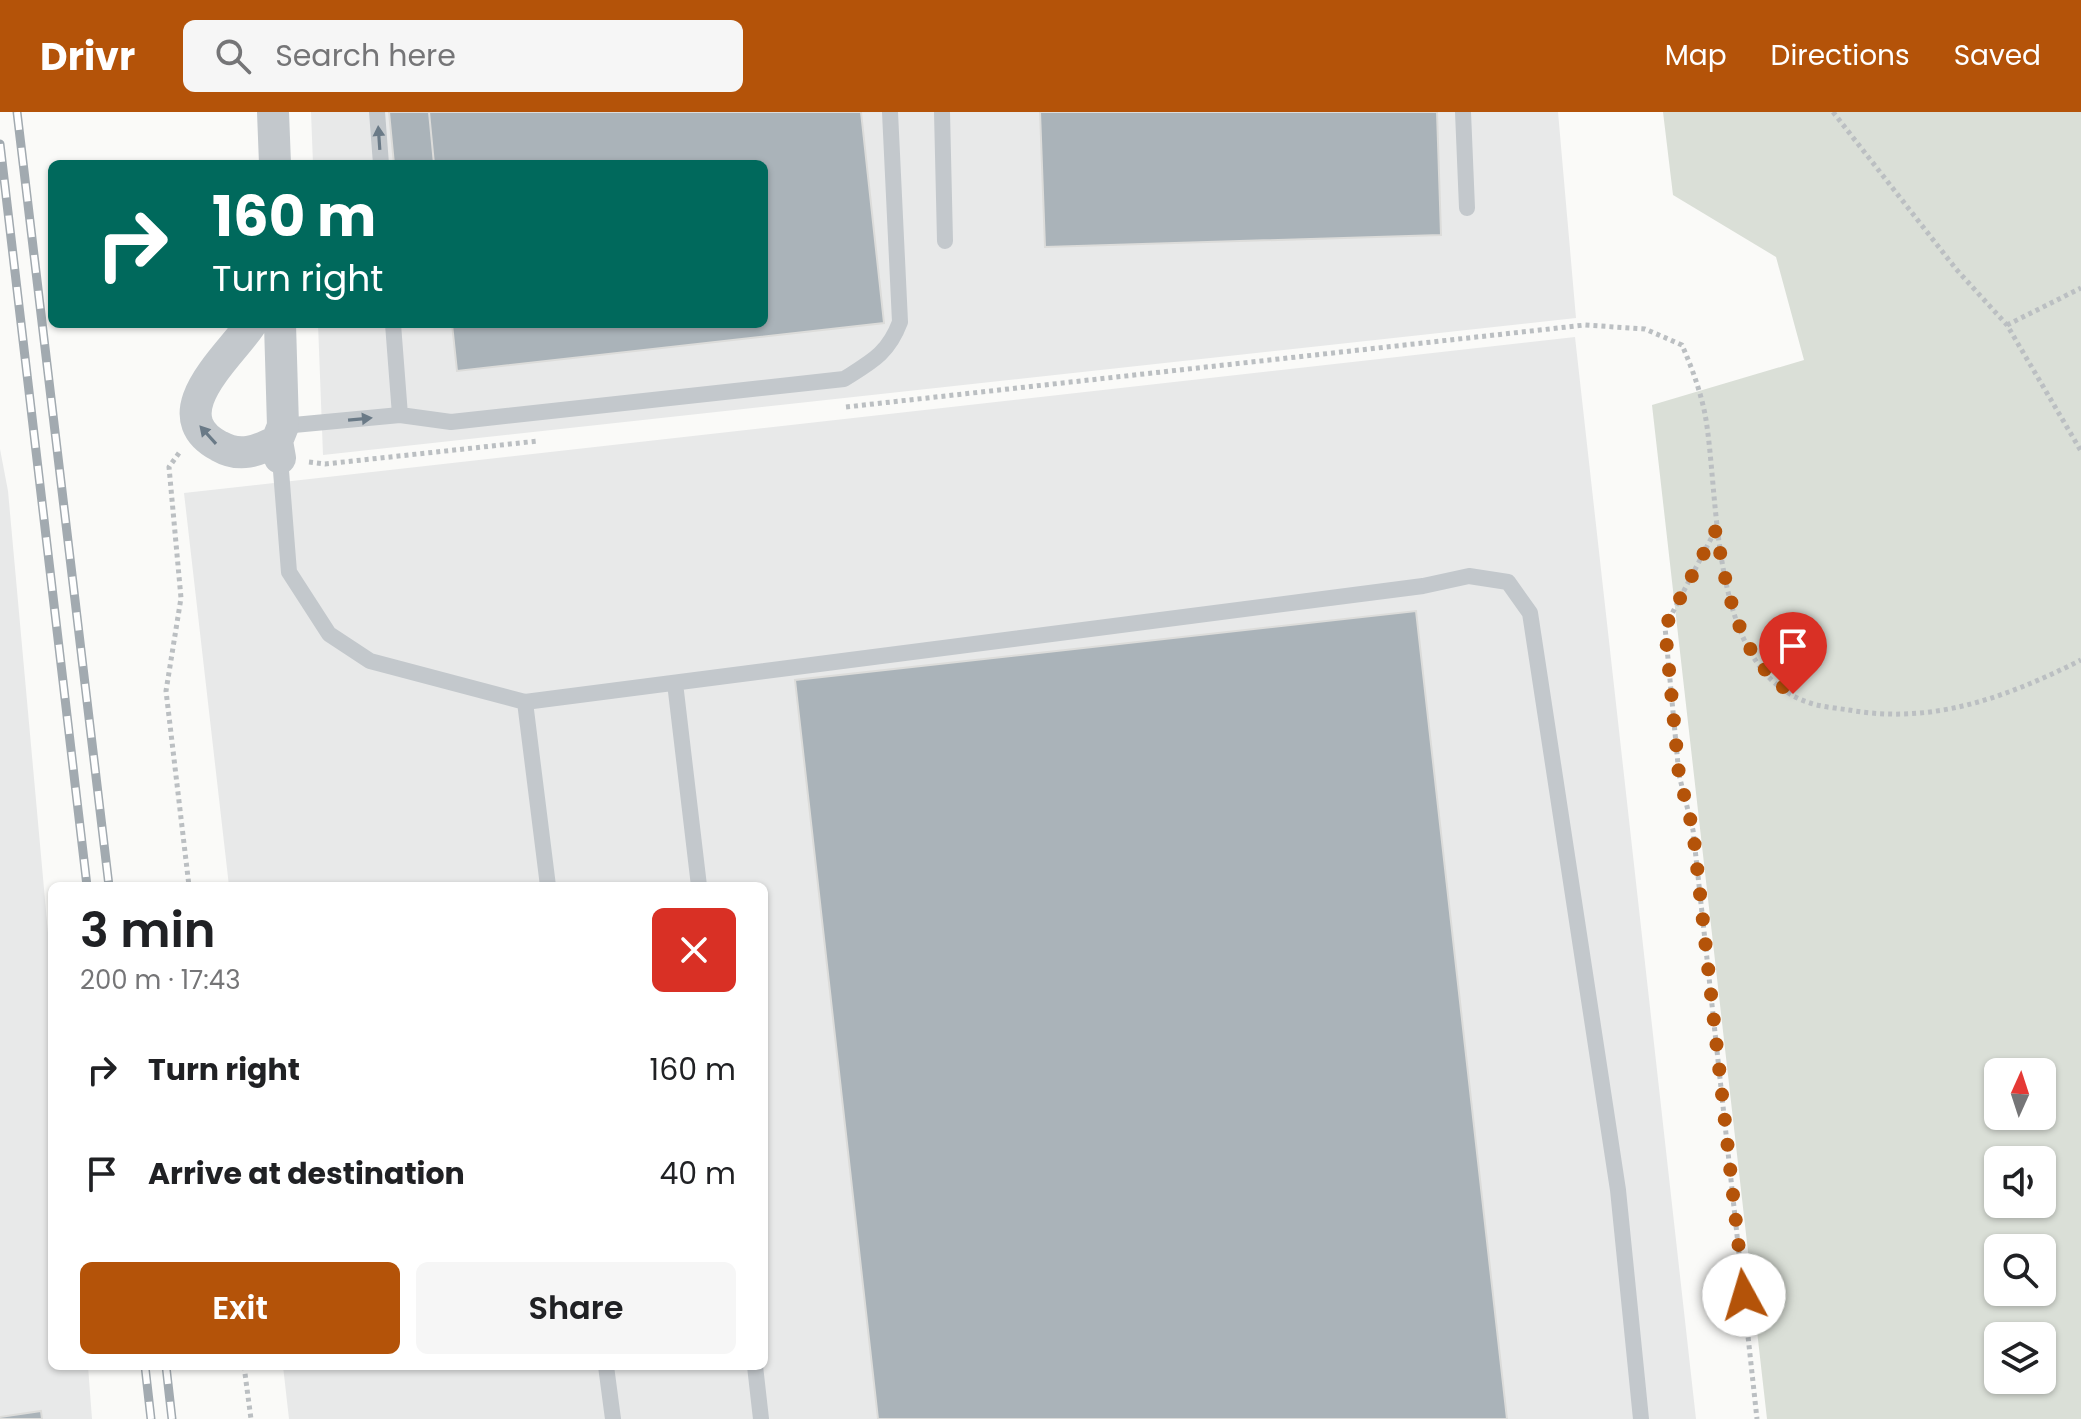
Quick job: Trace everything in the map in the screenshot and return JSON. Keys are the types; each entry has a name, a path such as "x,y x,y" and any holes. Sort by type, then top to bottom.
{"street":[{"path":"273,112 275,160"},
{"path":"248,328 211,372 196,399 197,422 207,439 233,452 258,450 280,441 280,328"}],"lane":[{"path":"377,112 381,160"},
{"path":"890,112 900,322 894,340 877,359 844,379 451,422 400,415 280,441 289,572 329,634 370,661 525,702 1423,586 1469,576 1508,582 1530,613 1618,1190 1641,1419"},
{"path":"942,112 945,241"},
{"path":"1463,112 1467,208"},
{"path":"393,328 400,415"},
{"path":"675,683 699,882"},
{"path":"525,702 548,882"},
{"path":"607,1370 613,1419"},
{"path":"755,1370 761,1419"}],"path":[{"path":"1833,112 1956,269 2007,325 2081,451"},
{"path":"2007,325 2081,288"},
{"path":"845,407 1585,325 1645,329 1682,345 1697,380 1705,418 1716,530 1730,604 1755,659 1779,685 1807,702 1866,713 1930,713 1983,703 2081,660"},
{"path":"189,882 166,691 181,598 169,467 197,422"},
{"path":"280,441 325,464 546,440"},
{"path":"1716,530 1665,627 1679,775 1693,830 1757,1419"},
{"path":"245,1370 251,1419"}],"shaded area":[{"path":"311,112 1558,112 1576,318 323,455 318,328 768,328 768,160 313,160"},
{"path":"1663,112 2081,112 2081,1419 1767,1419 1652,405 1804,360 1776,257 1673,195"},
{"path":"1575,337 1696,1419 289,1419 283,1370 768,1370 768,882 229,882 184,493"},
{"path":"0,449 8,491 48,933 48,1370 88,1370 92,1419 0,1419"}],"building":[{"path":"389,112 429,112 434,160 394,160"},
{"path":"429,112 861,112 884,323 457,371 452,328 768,328 768,160 434,160"},
{"path":"1040,112 1437,112 1441,235 1045,247"},
{"path":"1416,611 1507,1419 878,1419 795,680"},
{"path":"41,1411 42,1419 0,1419 0,1417"}],"railway":[{"path":"17,112 109,882"},
{"path":"0,144 87,882"},
{"path":"145,1370 151,1419"},
{"path":"166,1370 172,1419"}],"route":[{"path":"1744,1295 1693,830 1679,775 1665,627 1716,530 1730,604 1755,659 1779,685 1793,694"}]}
